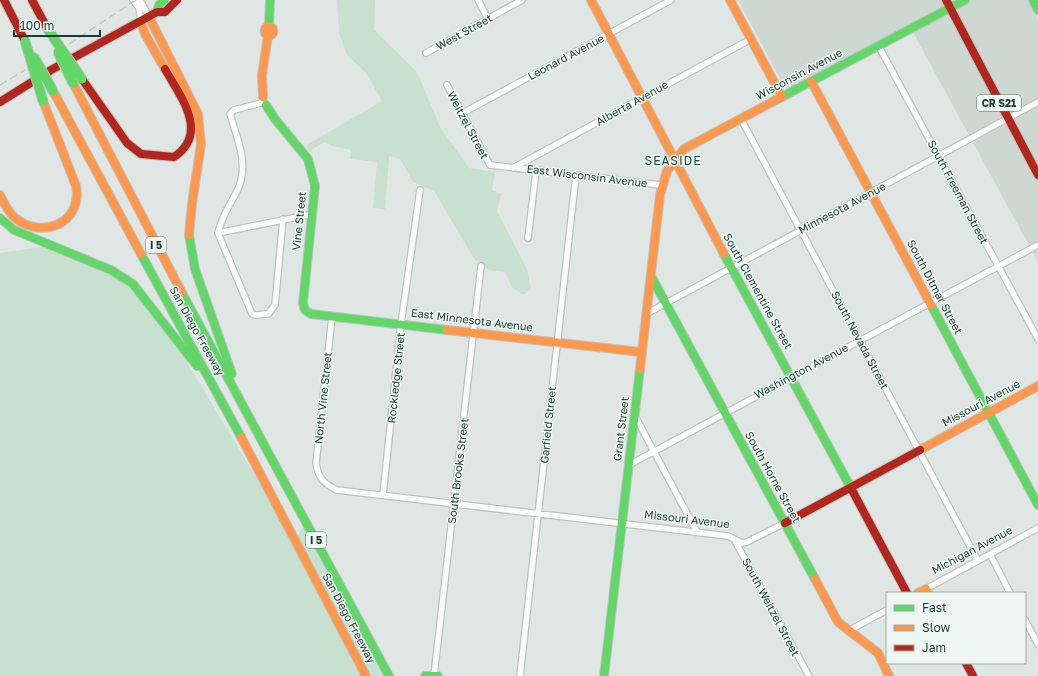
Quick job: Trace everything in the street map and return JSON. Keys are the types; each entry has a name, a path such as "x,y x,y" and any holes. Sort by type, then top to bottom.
{"main road":[{"name":"San Diego Freeway","path":"4,0 24,42 53,91 146,264 217,391 366,676"},
{"name":"San Diego Freeway","path":"32,0 172,275 389,676"},
{"path":"47,28 127,143 141,154 159,157 174,157 183,150 191,138 192,122 185,104 145,34 149,17 164,0"},
{"path":"0,102 51,70 149,17 165,12 177,0"},
{"name":"Vine Street","path":"270,0 269,31 262,75 264,102 274,119 308,159 315,186 302,307"},
{"name":"South Clementine Street","path":"591,0 671,150 673,159 906,592"},
{"path":"730,0 782,97"},
{"name":"Wisconsin Avenue","path":"661,185 664,173 673,159 684,149 878,45 947,4 965,0"},
{"path":"1033,0 1038,10"},
{"name":"CR S21","path":"947,4 1038,175"},
{"path":"149,17 198,114 201,126 202,143 189,219 189,237 200,283 242,404"},
{"path":"0,195 7,210 16,218 26,225 41,229 58,226 70,217 77,201 76,186 43,101 24,42"},
{"name":"South Ditmar Street","path":"811,81 1038,505"},
{"name":"Grant Street","path":"604,676 661,185"},
{"path":"0,218 14,230 111,270 133,284 217,391"},
{"name":"South Horne Street","path":"651,276 838,622 878,653 889,676"},
{"name":"East Minnesota Avenue","path":"302,307 305,311 311,314 332,317 641,352"},
{"name":"Missouri Avenue","path":"785,523 1038,386"},
{"path":"966,664 972,676"},
{"path":"425,676 438,676"}],"street":[{"path":"133,0 149,17"},
{"path":"140,0 149,17"},
{"path":"478,0 488,19"},
{"name":"West Street","path":"426,53 522,0"},
{"name":"Leonard Avenue","path":"461,114 671,0"},
{"name":"Alberta Avenue","path":"513,168 751,39"},
{"name":"South Freeman Street","path":"878,45 1038,339"},
{"name":"Weitzel Street","path":"447,85 461,114 490,165 513,168"},
{"path":"264,102 234,110 230,114 243,164 239,188 221,219 218,233 252,314 268,314 275,305 283,219"},
{"name":"Minnesota Avenue","path":"646,314 1038,102"},
{"name":"South Nevada Street","path":"741,119 978,561"},
{"name":"East Wisconsin Avenue","path":"513,168 661,185"},
{"path":"528,238 536,170"},
{"name":"Garfield Street","path":"520,676 576,175"},
{"name":"Rockledge Street","path":"383,495 401,324 420,190"},
{"path":"218,233 313,214"},
{"name":"Washington Avenue","path":"629,465 1038,245"},
{"name":"South Brooks Street","path":"434,676 481,266"},
{"name":"North Vine Street","path":"320,479 316,463 332,317"},
{"path":"635,415 696,532"},
{"name":"Missouri Avenue","path":"320,479 337,490 696,532 734,538 742,543 747,542 785,523"},
{"name":"Michigan Avenue","path":"924,592 1038,528"},
{"name":"South Weitzel Street","path":"734,538 808,676"},
{"path":"990,554 1009,592"},
{"path":"848,631 886,611"},
{"path":"1026,622 1038,644"}],"shaded area":[{"path":"738,0 1028,0 1038,19 1038,262 909,25 787,91"}],"green space":[{"path":"337,0 375,0 374,30 417,72 440,127 469,168 495,172 492,190 501,194 497,211 527,269 531,289 525,294 521,294 512,287 505,272 489,270 475,260 434,191 413,182 400,159 389,156 385,209 373,208 377,162 350,159 351,150 332,146 325,142 309,151 307,145 382,101 366,73 347,55 339,33"},
{"path":"49,246 125,279 175,342 292,538 298,535 308,521 390,676 0,676 0,253"}],"railway":[{"path":"69,44 136,0"},
{"path":"0,85 25,70"}],"traffic: fast":[{"path":"157,12 159,5 164,0"},
{"path":"269,26 270,0"},
{"path":"776,100 965,0"},
{"path":"1033,0 1038,10"},
{"path":"47,28 82,79"},
{"path":"25,41 43,101"},
{"path":"58,52 73,83"},
{"path":"34,57 53,91"},
{"path":"266,105 275,119 308,159 315,186 303,303 305,310 311,314 447,330"},
{"path":"0,218 14,230 111,270 133,284 197,366"},
{"path":"189,235 195,269 232,374"},
{"path":"141,254 241,437"},
{"path":"724,254 852,490"},
{"path":"651,276 815,579"},
{"path":"182,293 389,676"},
{"path":"931,305 1038,505"},
{"path":"604,676 640,369"},
{"path":"425,676 438,676"}],"traffic: slow":[{"path":"591,0 724,254"},
{"path":"730,0 782,97"},
{"path":"149,17 198,114 201,144 189,235"},
{"path":"141,22 145,34 165,69"},
{"path":"267,27 271,27 273,31 271,35 267,35 265,33 265,29 267,27"},
{"path":"263,97 262,75 268,35"},
{"path":"811,81 931,305"},
{"path":"73,83 182,293"},
{"path":"53,91 141,254"},
{"path":"640,369 660,195 667,171 684,149 776,100"},
{"path":"0,195 8,210 15,218 26,224 37,227 48,227 58,224 67,218 73,210 76,199 76,186 43,101"},
{"path":"447,330 641,352"},
{"path":"920,450 1038,386"},
{"path":"241,437 366,676"},
{"path":"815,579 838,622 878,653 889,676"},
{"path":"920,592 926,589 928,592"}],"traffic: jam":[{"path":"4,0 25,41"},
{"path":"32,0 47,28"},
{"path":"0,102 51,70 157,12 165,12 177,0"},
{"path":"946,0 1038,175"},
{"path":"82,79 127,143 141,154 174,157 185,147 190,137 191,126 189,114 184,102 165,69"},
{"path":"785,523 920,450"},
{"path":"852,490 906,592"},
{"path":"967,664 973,676"}],"district":[{"name":"SEASIDE","path":"673,161"}]}
